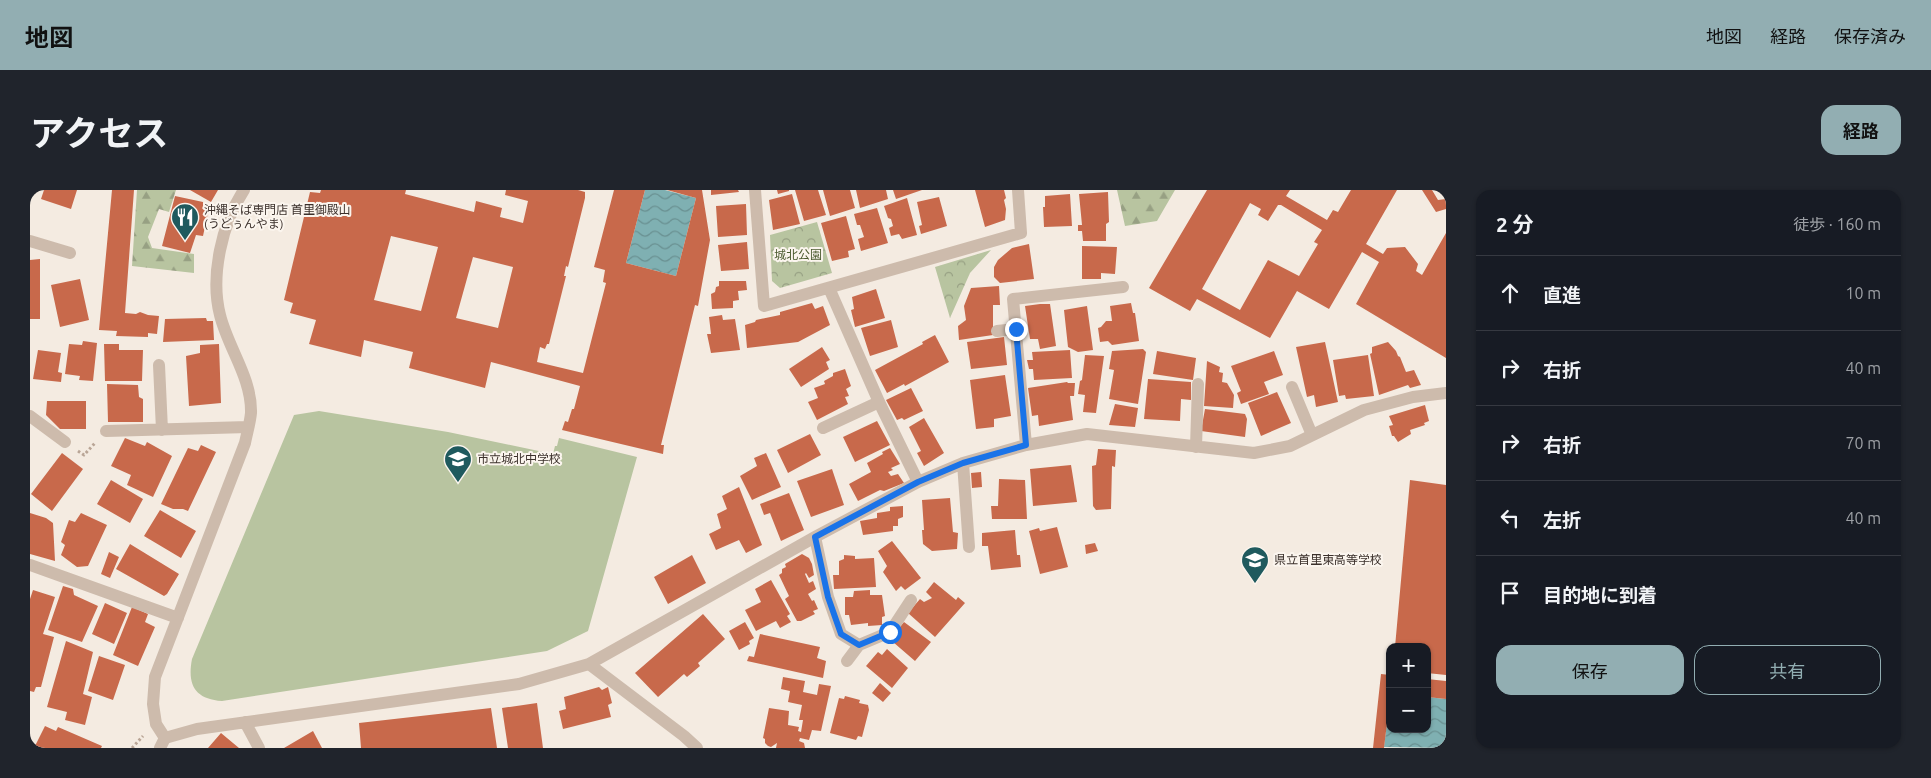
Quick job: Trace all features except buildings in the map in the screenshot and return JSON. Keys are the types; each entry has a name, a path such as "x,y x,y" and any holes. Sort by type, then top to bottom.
{"street":[{"path":"244,190 225,233 218,256 215,287 220,315 249,389 251,414 245,443 155,678 153,704 156,724 163,743 198,729 518,684 589,664 815,537 918,482 963,463 1026,445 1087,434 1254,453 1290,446 1364,410 1413,397 1446,393"},
{"path":"755,190 764,306 1021,233 1018,190"},
{"path":"30,241 70,253"},
{"path":"1026,445 1013,299 1123,287"},
{"path":"829,288 878,402 918,482"},
{"path":"997,330 1016,329"},
{"path":"159,365 162,430"},
{"path":"1196,447 1198,384"},
{"path":"1292,387 1312,435"},
{"path":"823,428 878,402"},
{"path":"30,416 65,442"},
{"path":"106,431 248,427"},
{"path":"963,463 969,547"},
{"path":"815,537 828,597 841,634 859,645"},
{"path":"30,565 178,618"},
{"path":"847,661 859,645 890,632 911,600"},
{"path":"589,664 697,748"},
{"path":"244,722 259,748"}],"path":[{"path":"65,442 84,455 106,431"}],"green space":[{"path":"137,190 176,190 169,212 159,209 148,237 152,248 194,254 194,273 132,266"},
{"path":"1117,190 1175,190 1157,221 1125,226"},
{"name":"城北公園","path":"817,222 832,273 780,288 772,281 770,235"},
{"path":"991,250 970,273 950,318 935,267"},
{"path":"319,411 448,432 553,454 559,438 637,457 588,631 547,651 222,701 213,700 199,694 192,683 192,659 294,415"}],"water":[{"path":"645,190 665,190 696,198 676,276 626,263"},
{"path":"1431,697 1446,699 1446,748 1384,747 1386,731 1386,733 1431,733"}],"place":[{"name":"沖縄そば専門店 首里御殿山 (うどぅんやま)","path":"185,241"},
{"name":"市立城北中学校","path":"458,483"},
{"name":"県立首里東高等学校","path":"1255,584"}],"route":[{"path":"890,632 859,645 841,634 828,597 815,537 918,482 963,463 1026,445 1016,329"}]}
